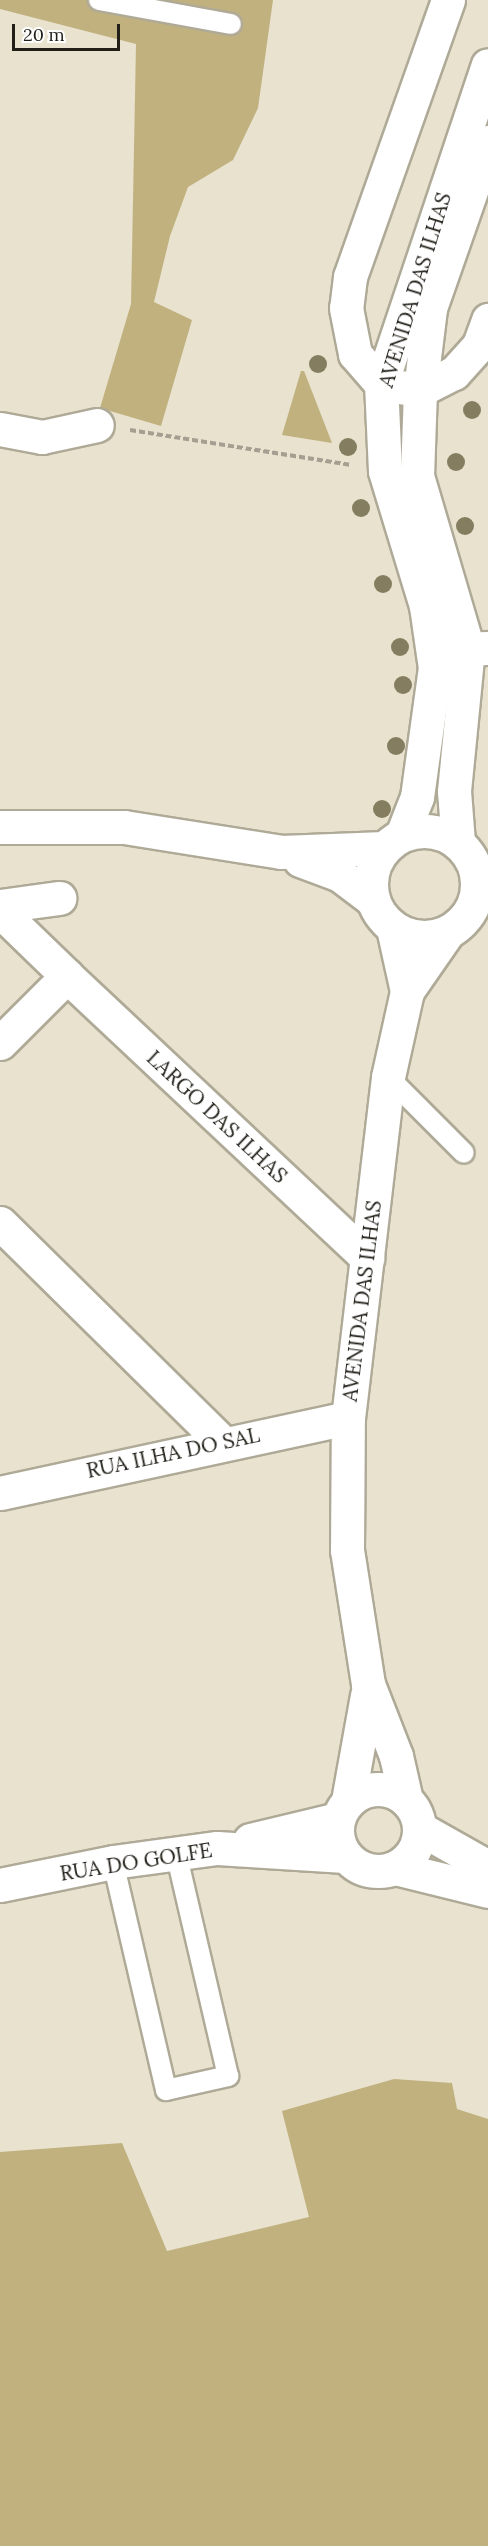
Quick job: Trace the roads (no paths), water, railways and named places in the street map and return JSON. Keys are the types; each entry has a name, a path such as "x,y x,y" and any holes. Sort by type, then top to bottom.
{"street":[{"path":"448,0 350,277 346,308 355,354 381,384 420,390 454,373 479,345 488,320"},
{"name":"AVENIDA DAS ILHAS","path":"393,842 417,797 433,650 426,606 385,471 381,384 488,65"},
{"name":"AVENIDA DAS ILHAS","path":"473,857 454,791 478,648 417,476 420,390 430,308 488,142"},
{"path":"0,429 42,437 97,425"},
{"path":"433,650 478,648"},
{"path":"0,827 124,828 281,852 339,875 373,900 393,927 407,991"},
{"path":"281,852 393,842 431,831 473,857 477,896 469,917 420,937 393,927"},
{"path":"373,900 370,882 393,842"},
{"path":"0,906 59,898"},
{"name":"LARGO DAS ILHAS","path":"0,911 367,1258"},
{"name":"AVENIDA DAS ILHAS","path":"413,1814 396,1756 368,1684 347,1550 348,1418 388,1077 407,991 469,917"},
{"path":"0,1043 67,976"},
{"path":"0,1223 221,1441"},
{"name":"RUA ILHA DO SAL","path":"0,1493 221,1441 348,1418"},
{"name":"AVENIDA DAS ILHAS","path":"343,1810 364,1728 368,1684"},
{"path":"217,1848 343,1810 383,1789 413,1814 488,1867"},
{"path":"343,1810 345,1856"},
{"path":"395,1868 414,1852 413,1814"},
{"name":"RUA DO GOLFE","path":"0,1885 113,1862 217,1848 345,1856 368,1870 395,1868 488,1891"}],"lane":[{"path":"99,0 231,24"},
{"path":"388,1077 464,1153"},
{"path":"113,1862 166,2090 228,2076 176,1853"}]}
